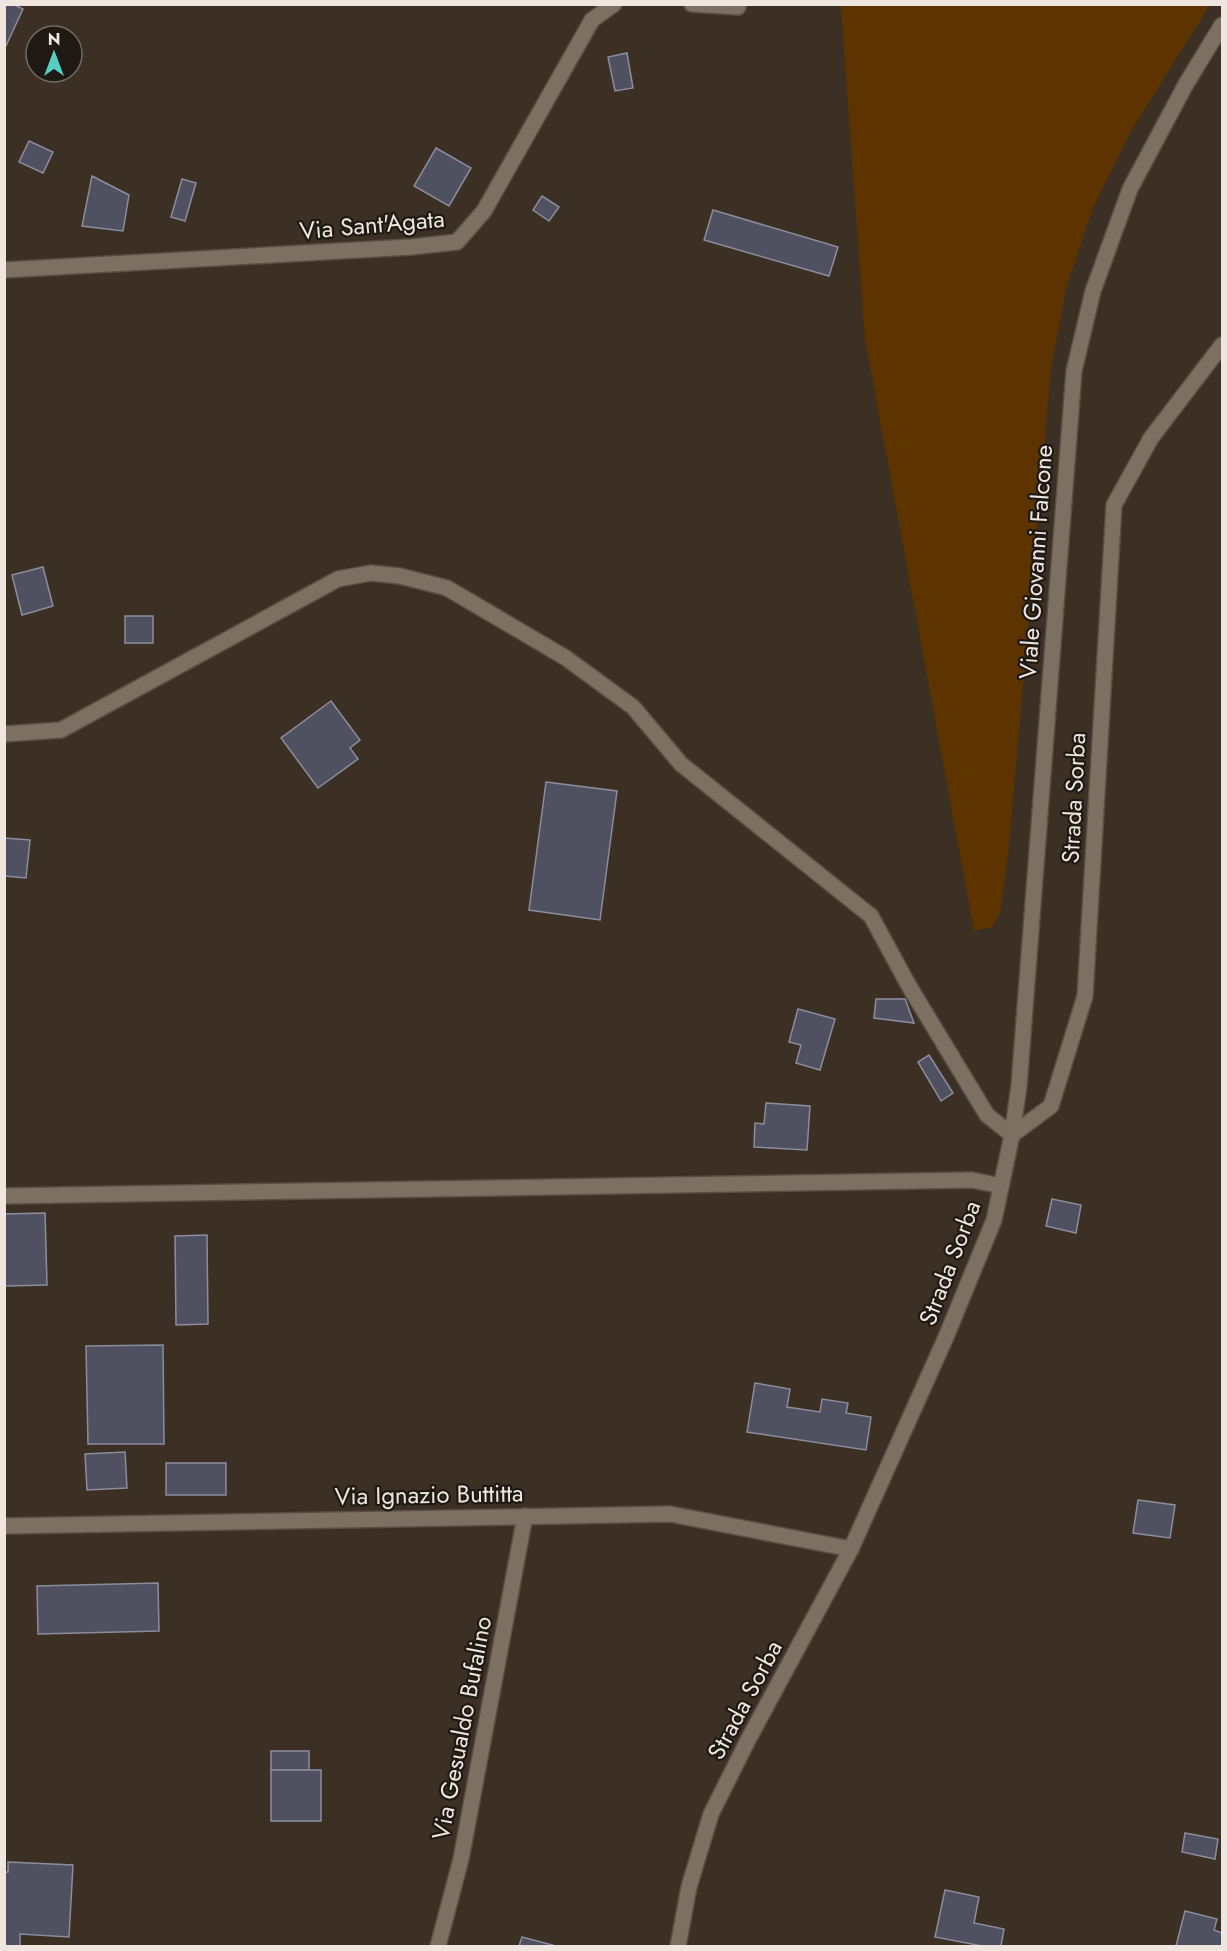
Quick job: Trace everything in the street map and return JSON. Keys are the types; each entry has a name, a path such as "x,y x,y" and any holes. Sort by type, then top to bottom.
{"street":[{"name":"Via Sant'Agata","path":"4,270 411,247 457,242 484,211 591,20 614,4"},
{"path":"692,4 738,7"},
{"name":"Viale Giovanni Falcone","path":"1012,1135 1019,1086 1074,371 1093,291 1130,189 1186,84 1222,25"},
{"name":"Strada Sorba","path":"678,1947 689,1887 711,1814 748,1740 851,1549 941,1347 994,1220 1012,1135 1051,1106 1085,996 1114,505 1151,438 1222,345"},
{"path":"4,734 61,730 338,579 370,573 399,576 447,588 567,658 633,707 681,764 870,916 909,986 987,1115 1012,1135"},
{"path":"4,1196 972,1180 1001,1186"},
{"name":"Via Ignazio Buttitta","path":"4,1526 670,1514 851,1549"},
{"name":"Via Gesualdo Bufalino","path":"438,1947 461,1859 525,1516"}],"shaded area":[{"path":"841,5 1210,5 1131,131 1092,210 1066,289 1051,368 1008,856 1000,913 992,927 974,931 865,338"}],"building":[{"path":"4,4 13,4 23,9 4,50"},
{"path":"627,53 633,88 615,91 608,57"},
{"path":"29,141 53,152 43,173 19,162"},
{"path":"436,148 471,168 449,206 414,186"},
{"path":"92,176 129,195 123,231 82,226"},
{"path":"182,179 196,183 185,221 171,217"},
{"path":"542,196 559,207 549,221 533,210"},
{"path":"713,210 838,247 829,276 704,240"},
{"path":"43,567 53,606 22,615 12,575"},
{"path":"125,616 153,616 153,643 125,643"},
{"path":"331,701 360,740 350,748 358,759 318,788 281,738"},
{"path":"546,782 617,791 600,920 529,910"},
{"path":"4,838 30,840 26,878 4,876"},
{"path":"876,999 905,999 914,1023 874,1018"},
{"path":"798,1009 835,1019 820,1070 796,1063 801,1045 789,1042"},
{"path":"929,1055 953,1093 941,1101 918,1062"},
{"path":"766,1103 810,1106 807,1150 754,1147 755,1123 764,1124"},
{"path":"1052,1199 1081,1205 1076,1233 1046,1226"},
{"path":"45,1213 47,1285 4,1286 4,1214"},
{"path":"207,1235 208,1324 176,1325 175,1236"},
{"path":"163,1345 164,1444 88,1444 86,1346"},
{"path":"755,1383 790,1389 787,1407 820,1412 822,1399 848,1403 846,1413 871,1417 866,1450 747,1432"},
{"path":"125,1452 127,1488 87,1490 85,1454"},
{"path":"166,1463 226,1463 226,1495 166,1495"},
{"path":"1138,1500 1175,1505 1170,1538 1133,1533"},
{"path":"158,1583 159,1631 38,1634 37,1586"},
{"path":"271,1751 309,1751 309,1770 271,1770"},
{"path":"271,1770 321,1770 321,1821 271,1821"},
{"path":"1185,1833 1218,1839 1215,1859 1182,1852"},
{"path":"8,1862 73,1865 69,1937 20,1934 20,1946 4,1946 4,1872 8,1872"},
{"path":"945,1890 979,1897 974,1923 1004,1929 1001,1946 982,1946 935,1937"},
{"path":"1185,1911 1217,1919 1214,1930 1222,1933 1222,1946 1176,1946"},
{"path":"522,1937 556,1946 519,1946"}]}
